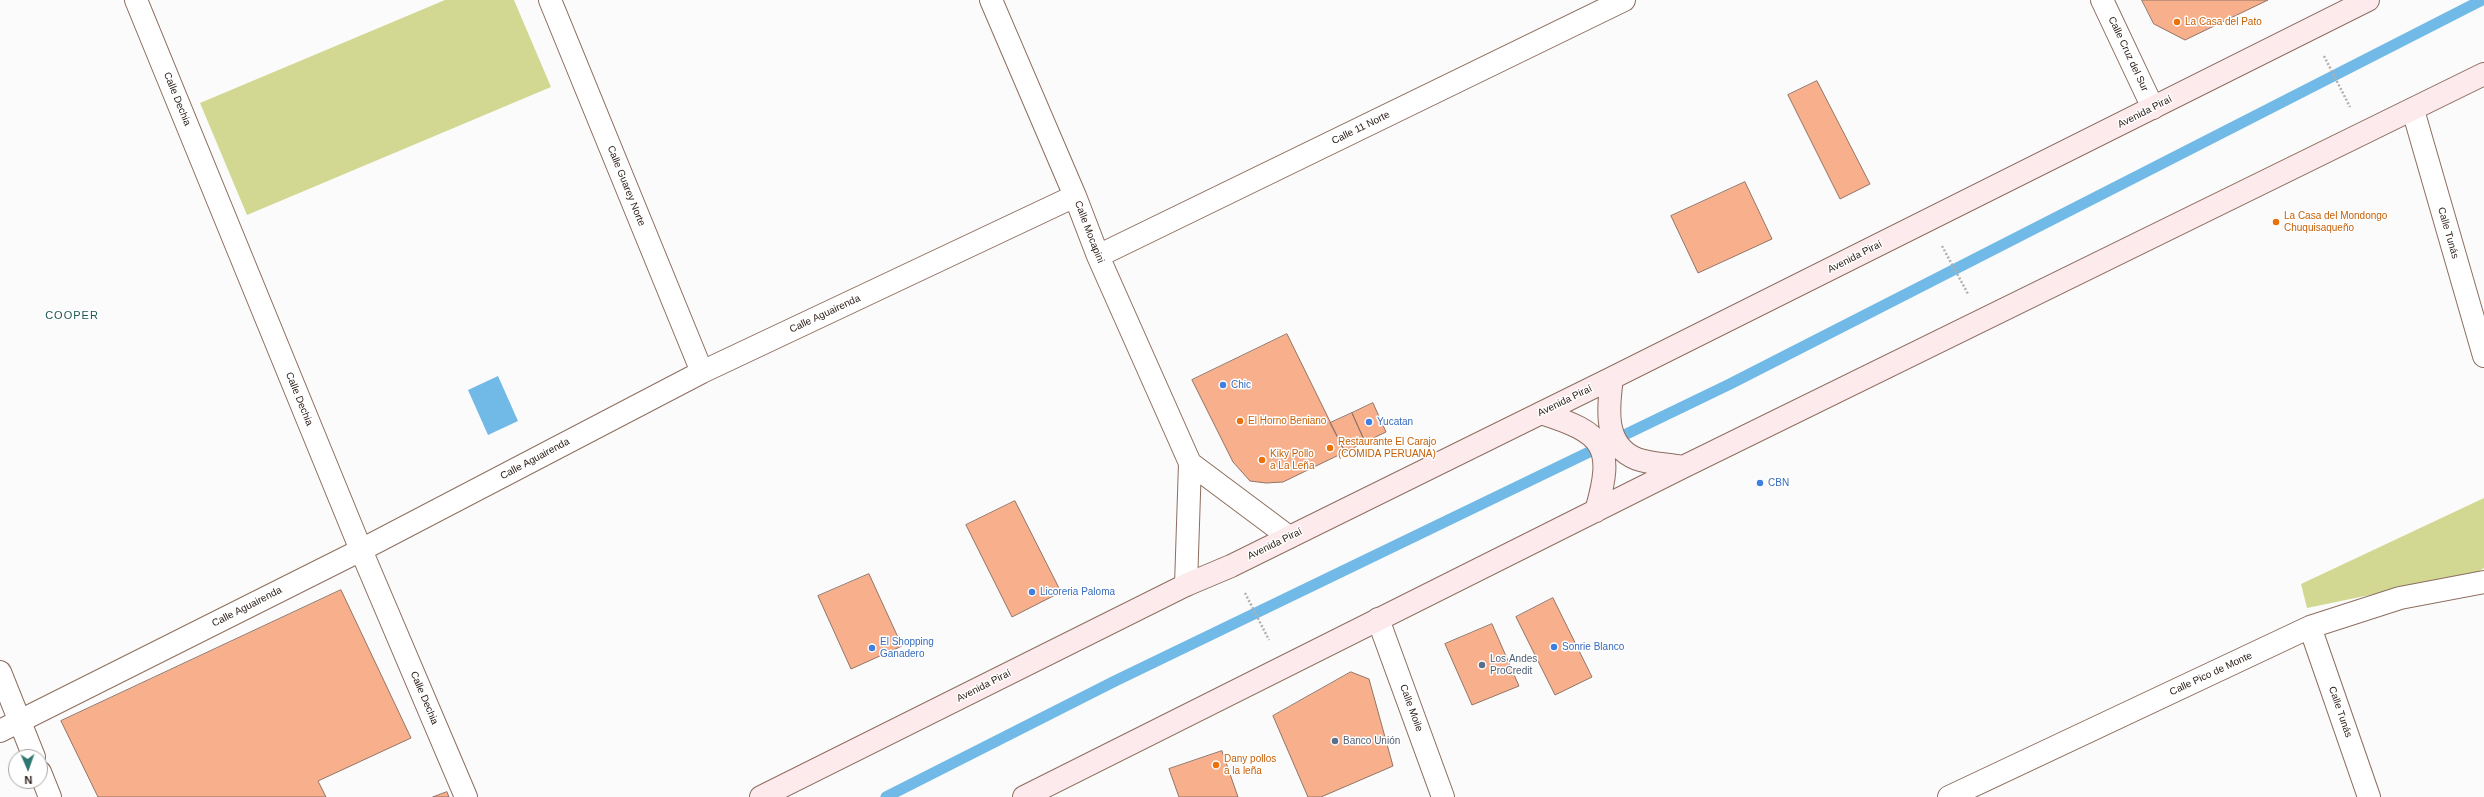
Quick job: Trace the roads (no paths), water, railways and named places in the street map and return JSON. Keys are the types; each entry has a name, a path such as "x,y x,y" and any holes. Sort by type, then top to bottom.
{"main road":[{"name":"Avenida Piraí","path":"761,797 1186,585 1289,537 1612,378 2368,0"},
{"path":"1024,797 1683,467 2484,74"},
{"path":"1612,378 1608,407 1610,428 1620,447 1637,458 1683,467"},
{"path":"1541,413 1586,430 1599,445 1606,464 1604,483 1596,511"}],"street":[{"name":"Calle Dechia","path":"136,0 361,550 466,797"},
{"name":"Calle Guarey Norte","path":"550,0 702,372"},
{"name":"Calle Mocapini","path":"992,0 1075,196 1098,256 1190,463 1186,585"},
{"name":"Calle 11 Norte","path":"1098,256 1624,0"},
{"name":"Calle Cruz del Sur","path":"2102,0 2153,108"},
{"name":"Calle Tunás","path":"2413,110 2484,356"},
{"name":"Calle Aguairenda","path":"0,731 361,550 702,372 1075,196"},
{"name":"Calle Mocapini","path":"1190,463 1289,537"},
{"name":"Calle Pico de Monte","path":"1949,797 2310,627 2400,598 2484,582"},
{"name":"Calle Moile","path":"1378,619 1443,797"},
{"name":"Calle Tunás","path":"2310,627 2369,797"},
{"path":"0,672 31,749"}],"water":[{"path":"498,376 518,421 488,435 468,390"}],"waterway":[{"path":"886,797 1115,681 1730,384 2482,0"}],"place":[{"name":"La Casa del Pato","path":"2177,22"},
{"name":"La Casa del Mondongo Chuquisaqueño","path":"2276,222"},
{"name":"Chic","path":"1223,385"},
{"name":"El Horno Beniano","path":"1240,421"},
{"name":"Yucatan","path":"1369,422"},
{"name":"Restaurante El Carajo (COMIDA PERUANA)","path":"1330,448"},
{"name":"Kiky Pollo a La Leña","path":"1262,460"},
{"name":"CBN","path":"1760,483"},
{"name":"Licoreria Paloma","path":"1032,592"},
{"name":"Sonrie Blanco","path":"1554,647"},
{"name":"El Shopping Ganadero","path":"872,648"},
{"name":"Los Andes ProCredit","path":"1482,665"},
{"name":"Banco Unión","path":"1335,741"},
{"name":"Dany pollos a la leña","path":"1216,765"}],"district":[{"name":"COOPER","path":"72,316"}]}
